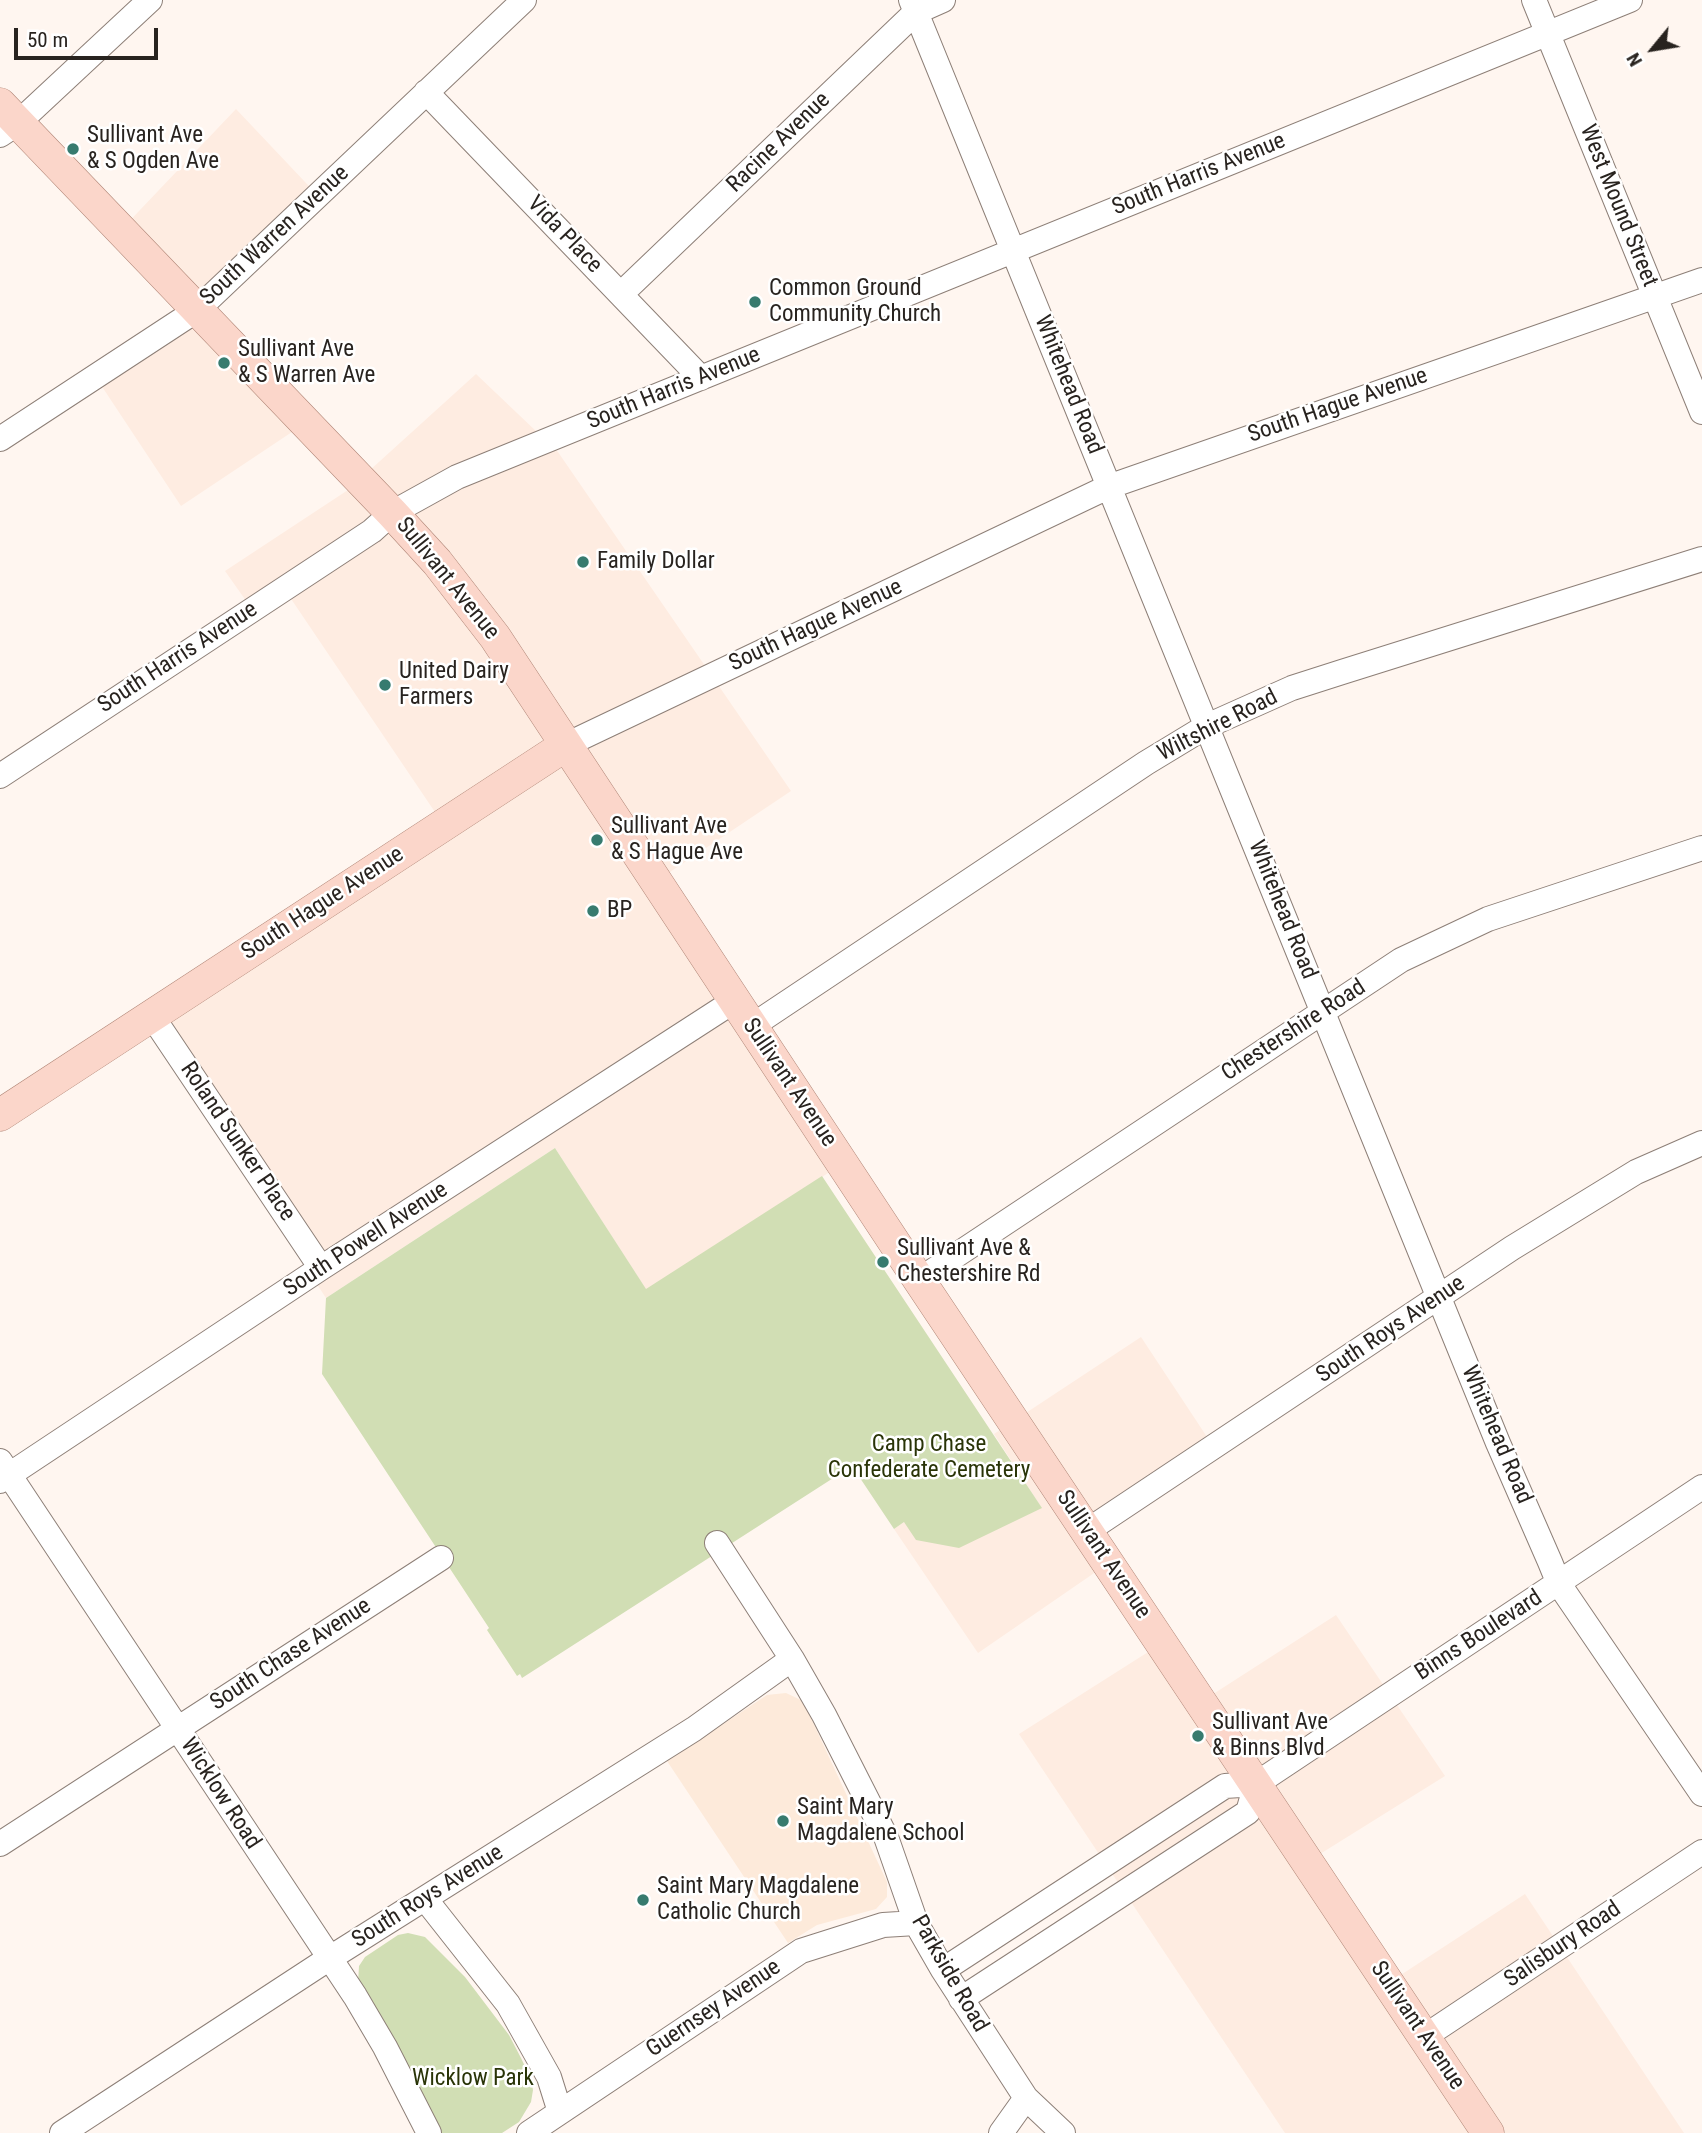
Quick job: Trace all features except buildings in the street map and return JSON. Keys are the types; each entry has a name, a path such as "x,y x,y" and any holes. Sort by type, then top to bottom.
{"main road":[{"name":"Sullivant Avenue","path":"6,121 197,310 392,513 463,594 495,637 919,1280 1488,2133"},
{"name":"South Hague Avenue","path":"0,1115 566,746"}],"street":[{"path":"6,121 150,0"},
{"name":"South Warren Avenue","path":"0,439 197,310 524,0"},
{"name":"Racine Avenue","path":"621,294 913,6 943,0"},
{"name":"West Mound Street","path":"1534,0 1702,412"},
{"name":"South Harris Avenue","path":"0,776 361,538 392,513 457,477 1630,0"},
{"name":"Whitehead Road","path":"913,6 1498,1443 1559,1584 1702,1794"},
{"name":"Vida Place","path":"426,92 701,379"},
{"name":"South Hague Avenue","path":"566,746 1108,487 1702,280"},
{"name":"Wiltshire Road","path":"752,1026 1134,771 1207,726 1292,688 1702,559"},
{"name":"Chestershire Road","path":"919,1280 1401,960 1488,919 1702,848"},
{"name":"South Powell Avenue","path":"3,1472 734,1001"},
{"name":"Roland Sunker Place","path":"152,1016 321,1268"},
{"name":"South Roys Avenue","path":"1087,1531 1512,1248 1636,1172 1702,1143"},
{"name":"Wicklow Road","path":"3,1472 330,1959 385,2046 429,2133"},
{"name":"Binns Boulevard","path":"943,1970 1225,1786 1256,1784 1702,1487"},
{"name":"Parkside Road","path":"717,1543 824,1714 886,1837 916,1923 943,1970 1026,2098 1063,2133"},
{"name":"South Chase Avenue","path":"0,1844 442,1558"},
{"name":"South Roys Avenue","path":"62,2133 330,1959 694,1729 792,1659"},
{"path":"961,1999 1248,1812 1256,1784"},
{"name":"Salisbury Road","path":"1424,2037 1702,1852"},
{"path":"426,1900 508,2004 549,2077 560,2112"},
{"name":"Guernsey Avenue","path":"529,2133 801,1951 883,1925 916,1923"},
{"path":"1001,2133 1026,2098"}],"shaded area":[{"path":"236,109 323,201 209,307 313,418 181,506 91,370 191,307 120,231"},
{"path":"476,374 558,452 791,791 664,876 853,1157 646,1290 555,1148 326,1298 140,1016 441,821 281,584 249,605 225,571 348,490"},
{"path":"1141,1337 1211,1443 1090,1521 1116,1558 978,1653 894,1529 904,1522 1041,1507 994,1434"},
{"path":"1336,1615 1445,1776 1312,1859 1393,1980 1525,1894 1684,2133 1285,2133 1019,1734 1167,1640 1207,1698"},
{"name":"Saint Mary Magdalene School","path":"786,1693 803,1701 887,1882 887,1897 876,1909 817,1925 788,1943 667,1761 767,1695"}],"green space":[{"name":"Camp Chase Confederate Cemetery","path":"555,1148 646,1289 822,1176 1042,1508 959,1548 916,1540 904,1522 894,1529 852,1466 522,1678 520,1674 517,1676 487,1630 489,1628 322,1374 326,1298"},
{"name":"Wicklow Park","path":"408,1933 425,1937 465,1977 509,2035 531,2079 531,2102 519,2122 502,2133 440,2133 358,1983 359,1966 365,1957 398,1935"}],"place":[{"name":"Sullivant Ave & S Ogden Ave","path":"73,149"},
{"name":"Common Ground Community Church","path":"755,302"},
{"name":"Sullivant Ave & S Warren Ave","path":"224,363"},
{"name":"Family Dollar","path":"583,562"},
{"name":"United Dairy Farmers","path":"385,685"},
{"name":"Sullivant Ave & S Hague Ave","path":"597,840"},
{"name":"BP","path":"593,911"},
{"name":"Sullivant Ave & Chestershire Rd","path":"883,1262"},
{"name":"Sullivant Ave & Binns Blvd","path":"1198,1736"},
{"name":"Saint Mary Magdalene School","path":"783,1821"},
{"name":"Saint Mary Magdalene Catholic Church","path":"643,1900"}]}
